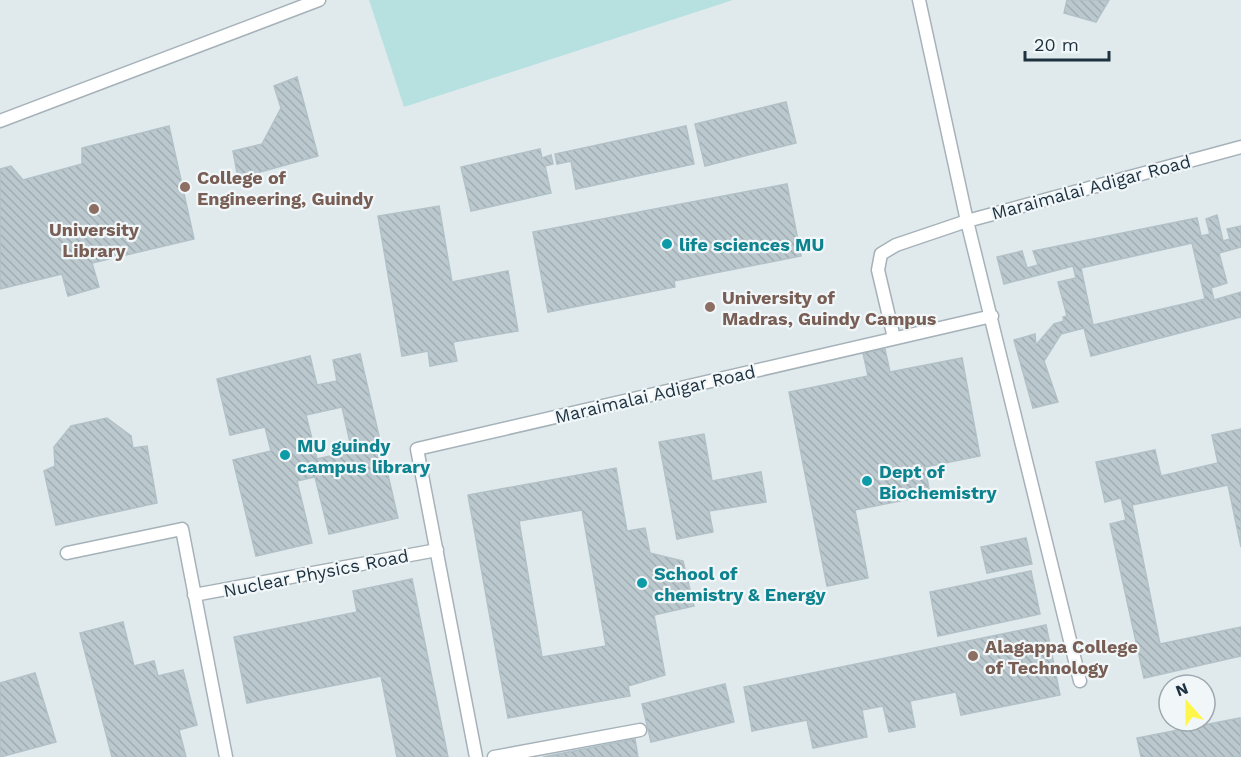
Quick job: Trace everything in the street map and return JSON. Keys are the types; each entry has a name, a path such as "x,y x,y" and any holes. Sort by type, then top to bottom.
{"lane":[{"path":"0,121 320,0"},
{"path":"894,338 878,270 881,254 896,245 967,221 919,0"},
{"name":"Maraimalai Adigar Road","path":"1080,681 967,221 1241,147"},
{"name":"Maraimalai Adigar Road","path":"437,550 417,449 992,316"},
{"path":"67,553 182,529 226,757"},
{"path":"437,550 476,757"},
{"name":"Nuclear Physics Road","path":"194,596 437,550"},
{"path":"494,757 640,730"}],"shaded area":[{"path":"369,0 733,0 404,107"}],"building":[{"path":"1067,0 1109,0 1096,22 1064,13"},
{"path":"297,77 318,156 238,178 233,151 262,144 281,108 274,86"},
{"path":"786,102 796,143 705,166 695,124"},
{"name":"University Library","path":"169,126 194,239 92,263 99,287 68,296 62,274 0,289 0,169 11,166 23,180 82,164 82,148"},
{"path":"686,126 694,164 576,189 571,161 557,164 555,154"},
{"path":"540,149 542,158 551,155 553,164 545,166 551,193 471,211 461,167"},
{"name":"life sciences MU","path":"787,184 801,256 674,281 675,287 548,312 533,232"},
{"path":"439,206 452,282 508,271 518,331 453,342 457,361 430,366 428,351 402,356 378,216"},
{"path":"1217,215 1223,241 1230,239 1227,229 1241,226 1241,247 1219,253 1227,283 1211,288 1214,300 1241,292 1241,317 1091,356 1084,328 1061,334 1044,361 1058,402 1033,408 1014,340 1035,334 1036,345 1054,324 1064,321 1063,317 1067,316 1058,282 1076,278 1073,266 1004,284 997,257 1022,251 1027,268 1038,265 1033,251 1197,218 1201,236 1210,234 1206,219","holes":["1192,243 1205,299 1093,325 1081,268"]},
{"name":"Dept of Biochemistry","path":"885,349 890,372 962,358 980,456 925,467 930,495 855,510 868,578 827,586 789,392 868,376 863,353"},
{"name":"MU guindy campus library","path":"360,354 398,518 329,534 315,477 297,481 312,543 256,556 233,460 271,451 265,427 230,435 217,379 310,356 317,385 337,381 333,360","holes":["342,407 352,451 317,459 306,415"]},
{"path":"107,418 131,436 133,448 147,446 157,503 56,525 44,471 55,466 54,447 71,426"},
{"path":"1241,429 1241,547 1228,485 1132,505 1160,644 1241,627 1241,656 1157,673 1157,675 1144,678 1110,524 1126,520 1121,498 1105,502 1096,462 1155,450 1161,476 1218,463 1212,435"},
{"path":"704,434 712,481 761,472 766,502 709,511 713,532 677,539 659,442"},
{"name":"School of chemistry & Energy","path":"616,468 627,531 645,528 650,553 683,561 694,606 654,615 665,675 628,686 630,696 508,718 468,495","holes":["582,510 606,646 542,657 519,521"]},
{"path":"1026,538 1032,564 987,573 981,547"},
{"path":"1031,571 1040,614 938,636 930,592"},
{"path":"412,579 448,757 397,757 381,676 247,703 234,637 357,612 353,591"},
{"path":"123,622 134,666 154,661 158,676 183,670 197,725 179,730 186,757 112,757 80,633"},
{"path":"1046,625 1060,695 961,715 956,692 910,701 915,727 889,732 883,706 862,710 867,737 813,748 807,720 752,731 744,687"},
{"path":"35,673 56,742 0,757 0,683"},
{"path":"725,684 734,722 651,742 642,704"},
{"path":"1240,718 1241,757 1141,757 1137,738 1163,733 1217,733 1217,722"},
{"path":"635,739 638,757 543,757"}],"place":[{"name":"College of Engineering, Guindy","path":"185,187"},
{"name":"University Library","path":"94,209"},
{"name":"life sciences MU","path":"667,244"},
{"name":"University of Madras, Guindy Campus","path":"710,307"},
{"name":"MU guindy campus library","path":"285,455"},
{"name":"Dept of Biochemistry","path":"867,481"},
{"name":"School of chemistry & Energy","path":"642,583"},
{"name":"Alagappa College of Technology","path":"973,656"}]}
